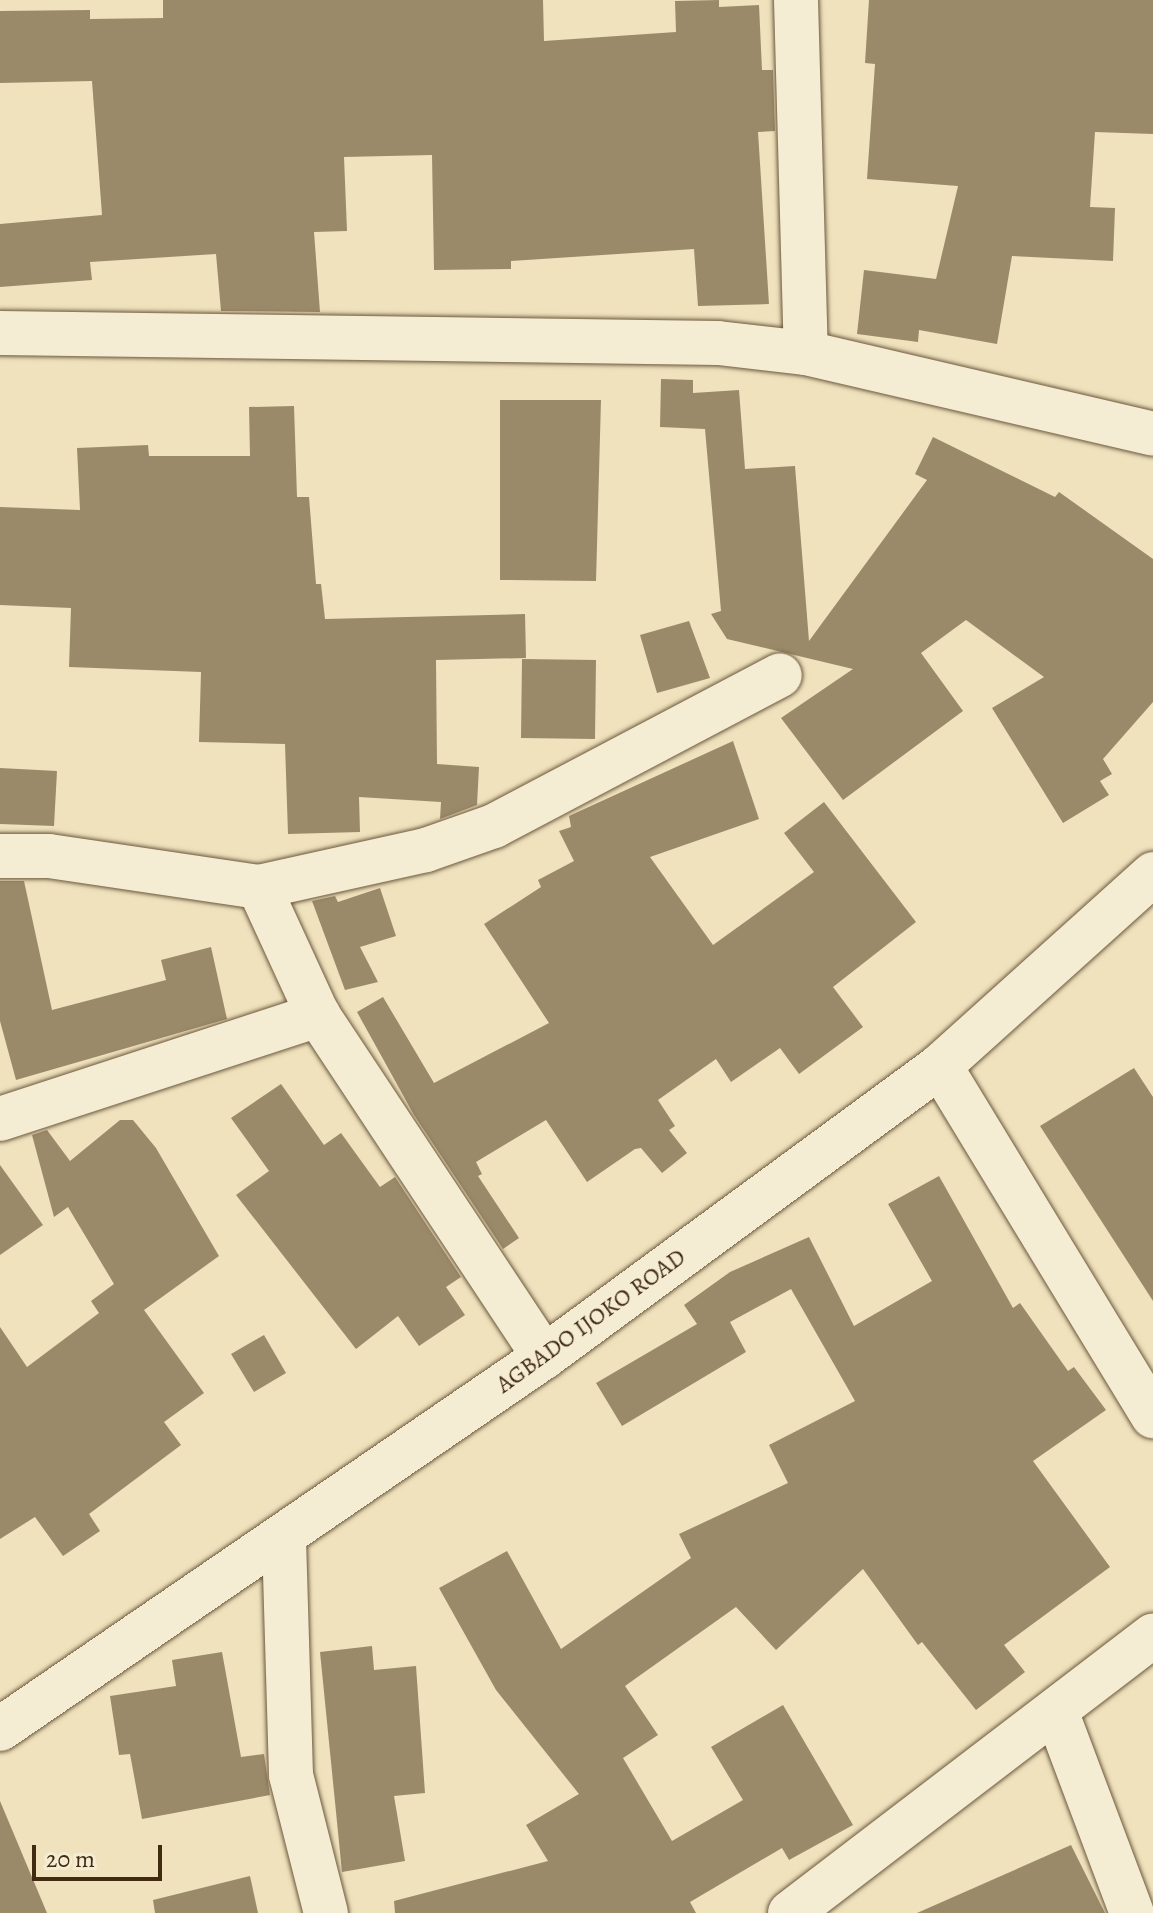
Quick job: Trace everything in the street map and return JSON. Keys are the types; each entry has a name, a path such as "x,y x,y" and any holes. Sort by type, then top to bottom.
{"street":[{"path":"796,0 806,353"},
{"path":"0,333 718,343 806,353 1153,434"},
{"path":"0,856 49,856 259,887 426,850 494,826 780,675"},
{"name":"AGBADO IJOKO ROAD","path":"0,1729 284,1539 544,1357 940,1066 1153,874"},
{"path":"259,887 318,1015 544,1357"},
{"path":"0,1119 318,1015"},
{"path":"940,1066 1153,1416"},
{"path":"284,1539 291,1775 326,1913"},
{"path":"790,1913 1153,1635"},
{"path":"1056,1711 1132,1913"}],"building":[{"path":"163,0 543,0 544,41 676,32 675,1 719,0 719,7 759,5 762,70 773,70 775,131 758,132 769,304 698,306 694,249 511,261 511,269 434,270 432,155 344,157 347,231 314,232 320,312 221,311 216,254 90,262 92,280 0,287 0,224 102,215 92,81 0,83 0,11 90,10 90,19 163,18"},
{"path":"869,0 1153,0 1153,134 1095,132 1090,207 1115,208 1113,261 1012,256 997,344 919,330 918,342 857,334 864,270 936,279 958,186 867,179 875,64 865,63"},
{"path":"661,379 693,380 693,393 739,390 745,469 795,466 809,641 927,480 915,474 933,437 1055,497 1059,492 1153,559 1153,702 1103,759 1112,774 1100,781 1109,795 1063,823 992,708 1044,677 966,620 921,653 963,711 843,800 781,718 853,669 727,639 711,614 721,611 705,429 660,427"},
{"path":"500,400 601,400 596,581 500,580"},
{"path":"294,406 297,497 309,497 316,584 321,584 325,619 525,614 526,658 436,660 437,764 479,767 477,805 440,819 441,802 359,797 360,832 288,834 285,744 199,742 201,672 69,667 71,608 0,605 0,507 80,510 77,448 148,445 149,456 250,456 249,407"},
{"path":"689,621 710,678 657,693 640,635"},
{"path":"522,659 596,660 595,739 521,738"},
{"path":"733,741 759,819 650,857 713,945 814,872 784,833 824,802 916,922 833,987 863,1027 799,1074 780,1048 731,1082 716,1059 658,1100 675,1126 669,1130 687,1153 662,1173 641,1148 587,1182 546,1120 476,1162 482,1174 478,1176 519,1238 503,1249 414,1115 357,1012 383,997 434,1083 549,1023 484,924 541,887 538,880 574,861 559,831 571,827 569,816"},
{"path":"0,768 57,771 54,826 0,824"},
{"path":"0,881 24,881 52,1010 166,980 161,960 211,947 227,1019 16,1080 0,1021"},
{"path":"380,888 396,936 360,947 378,982 345,990 312,901 335,896 338,902"},
{"path":"1134,1068 1153,1097 1153,1301 1040,1126"},
{"path":"281,1084 324,1145 341,1133 380,1187 395,1177 461,1277 446,1287 465,1315 419,1346 398,1316 356,1349 236,1195 269,1171 231,1118"},
{"path":"120,1120 133,1120 156,1148 219,1256 144,1310 204,1393 164,1422 181,1445 89,1514 100,1531 63,1556 35,1517 0,1539 0,1327 27,1367 99,1313 91,1301 114,1284 68,1207 54,1217 32,1135 47,1130 70,1161"},
{"path":"0,1165 43,1225 0,1255"},
{"path":"939,1176 1013,1308 1020,1303 1068,1371 1074,1367 1106,1410 1033,1461 1110,1567 1004,1645 1025,1672 976,1710 922,1642 918,1645 863,1569 776,1650 736,1607 625,1686 658,1735 623,1758 672,1841 743,1800 711,1747 783,1705 853,1825 789,1860 782,1848 690,1902 696,1913 395,1913 394,1901 548,1861 526,1825 579,1794 496,1690 439,1588 507,1551 561,1649 691,1558 679,1534 788,1483 769,1445 855,1401 791,1289 730,1322 746,1352 622,1426 596,1383 697,1324 684,1305 730,1272 809,1237 854,1326 932,1281 888,1204"},
{"path":"264,1335 286,1373 254,1392 231,1354"},
{"path":"372,1646 374,1670 416,1666 425,1793 394,1796 405,1861 342,1872 320,1652"},
{"path":"222,1652 241,1757 264,1754 270,1795 142,1819 130,1754 119,1755 110,1696 176,1686 172,1660"},
{"path":"0,1801 47,1913 0,1913"},
{"path":"1071,1845 1105,1913 917,1913"},
{"path":"250,1876 258,1913 155,1913 153,1900"}]}
